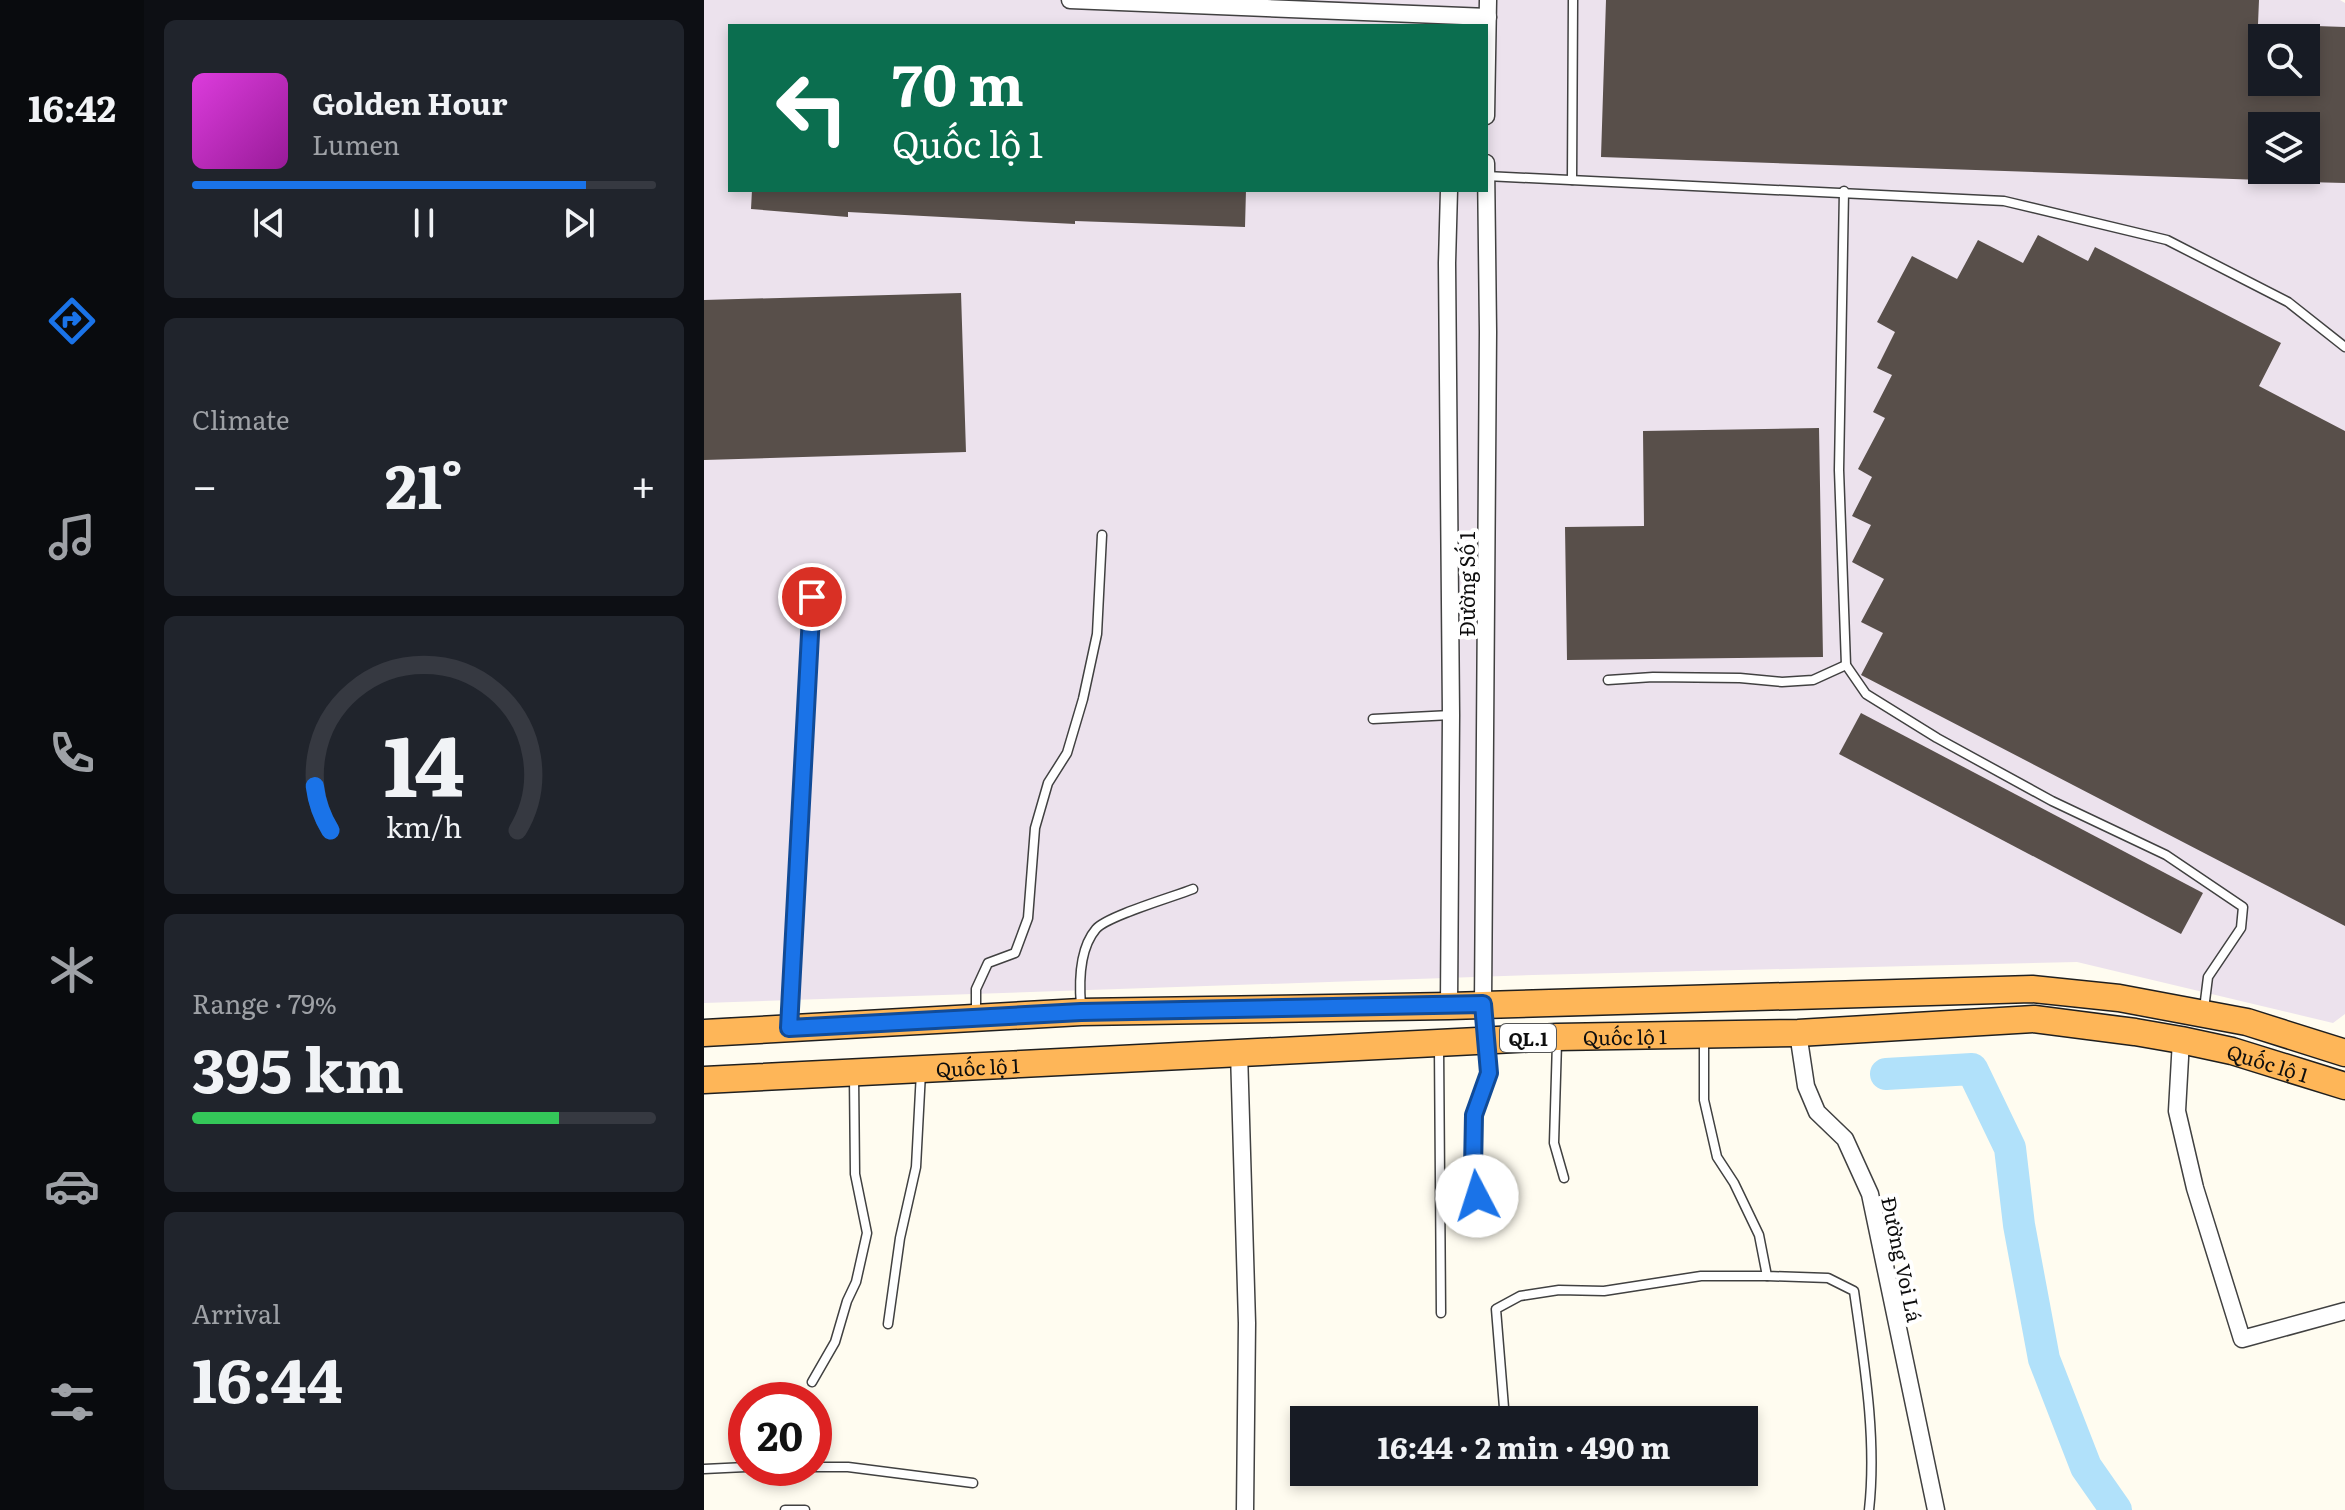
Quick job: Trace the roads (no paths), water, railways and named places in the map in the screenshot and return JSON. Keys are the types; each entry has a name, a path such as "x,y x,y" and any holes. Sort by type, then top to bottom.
{"highway":[{"name":"Quốc lộ 1","path":"704,1033 1081,1012 1449,1006 2032,989 2119,998 2204,1013 2247,1022 2345,1053"},
{"path":"1483,1004 1485,1040"},
{"path":"1445,1042 1449,1006"},
{"name":"Quốc lộ 1","path":"704,1080 1485,1040 1798,1033 2034,1019 2181,1040 2232,1051 2345,1086"}],"street":[{"path":"1070,0 1453,14 1488,8"},
{"name":"Đường Số 1","path":"1449,192 1449,1006"},
{"name":"Đường Số 1","path":"1483,1004 1486,192"},
{"name":"Đường Voi Lá","path":"1798,1033 1806,1086 1817,1112 1845,1139 1870,1194 1936,1510"},
{"path":"2181,1040 2177,1111 2195,1188 2242,1339 2345,1311"},
{"path":"1239,1052 1247,1323 1245,1510"}],"lane":[{"path":"1572,180 1573,0"},
{"path":"1488,176 2004,201 2167,240 2288,302 2345,347"},
{"path":"1844,191 1839,470 1846,665 1866,694 1925,730 2052,801 2166,855 2243,907 2241,928 2208,977 2204,1013"},
{"path":"976,1018 976,989 988,963 1015,953 1028,918 1035,828 1048,783 1067,753 1097,634 1102,535"},
{"path":"789,1028 812,597"},
{"path":"1608,680 1711,678 1782,682 1813,680 1846,665"},
{"path":"1373,719 1451,715"},
{"path":"1081,1012 1081,961 1096,929 1115,916 1193,889"},
{"path":"1704,1034 1704,1100 1717,1157 1734,1183 1759,1235 1767,1276"},
{"path":"1557,1037 1554,1143 1564,1178"},
{"path":"1477,1196 1473,1170 1474,1115 1489,1073 1485,1040"},
{"path":"1441,1313 1445,1042"},
{"path":"888,1324 900,1238 916,1167 921,1068"},
{"path":"812,1382 835,1342 856,1282 867,1233 855,1174 854,1071"},
{"path":"1504,1406 1496,1309 1520,1296 1559,1290 1604,1291 1701,1276 1828,1278 1854,1291 1863,1356 1872,1477 1869,1510"},
{"path":"832,1467 973,1483"},
{"path":"704,1469 728,1468"},
{"path":"785,1510 805,1510"}],"waterway":[{"path":"1886,1074 1972,1069 2010,1148 2019,1225 2044,1359 2086,1467 2116,1510"}]}
